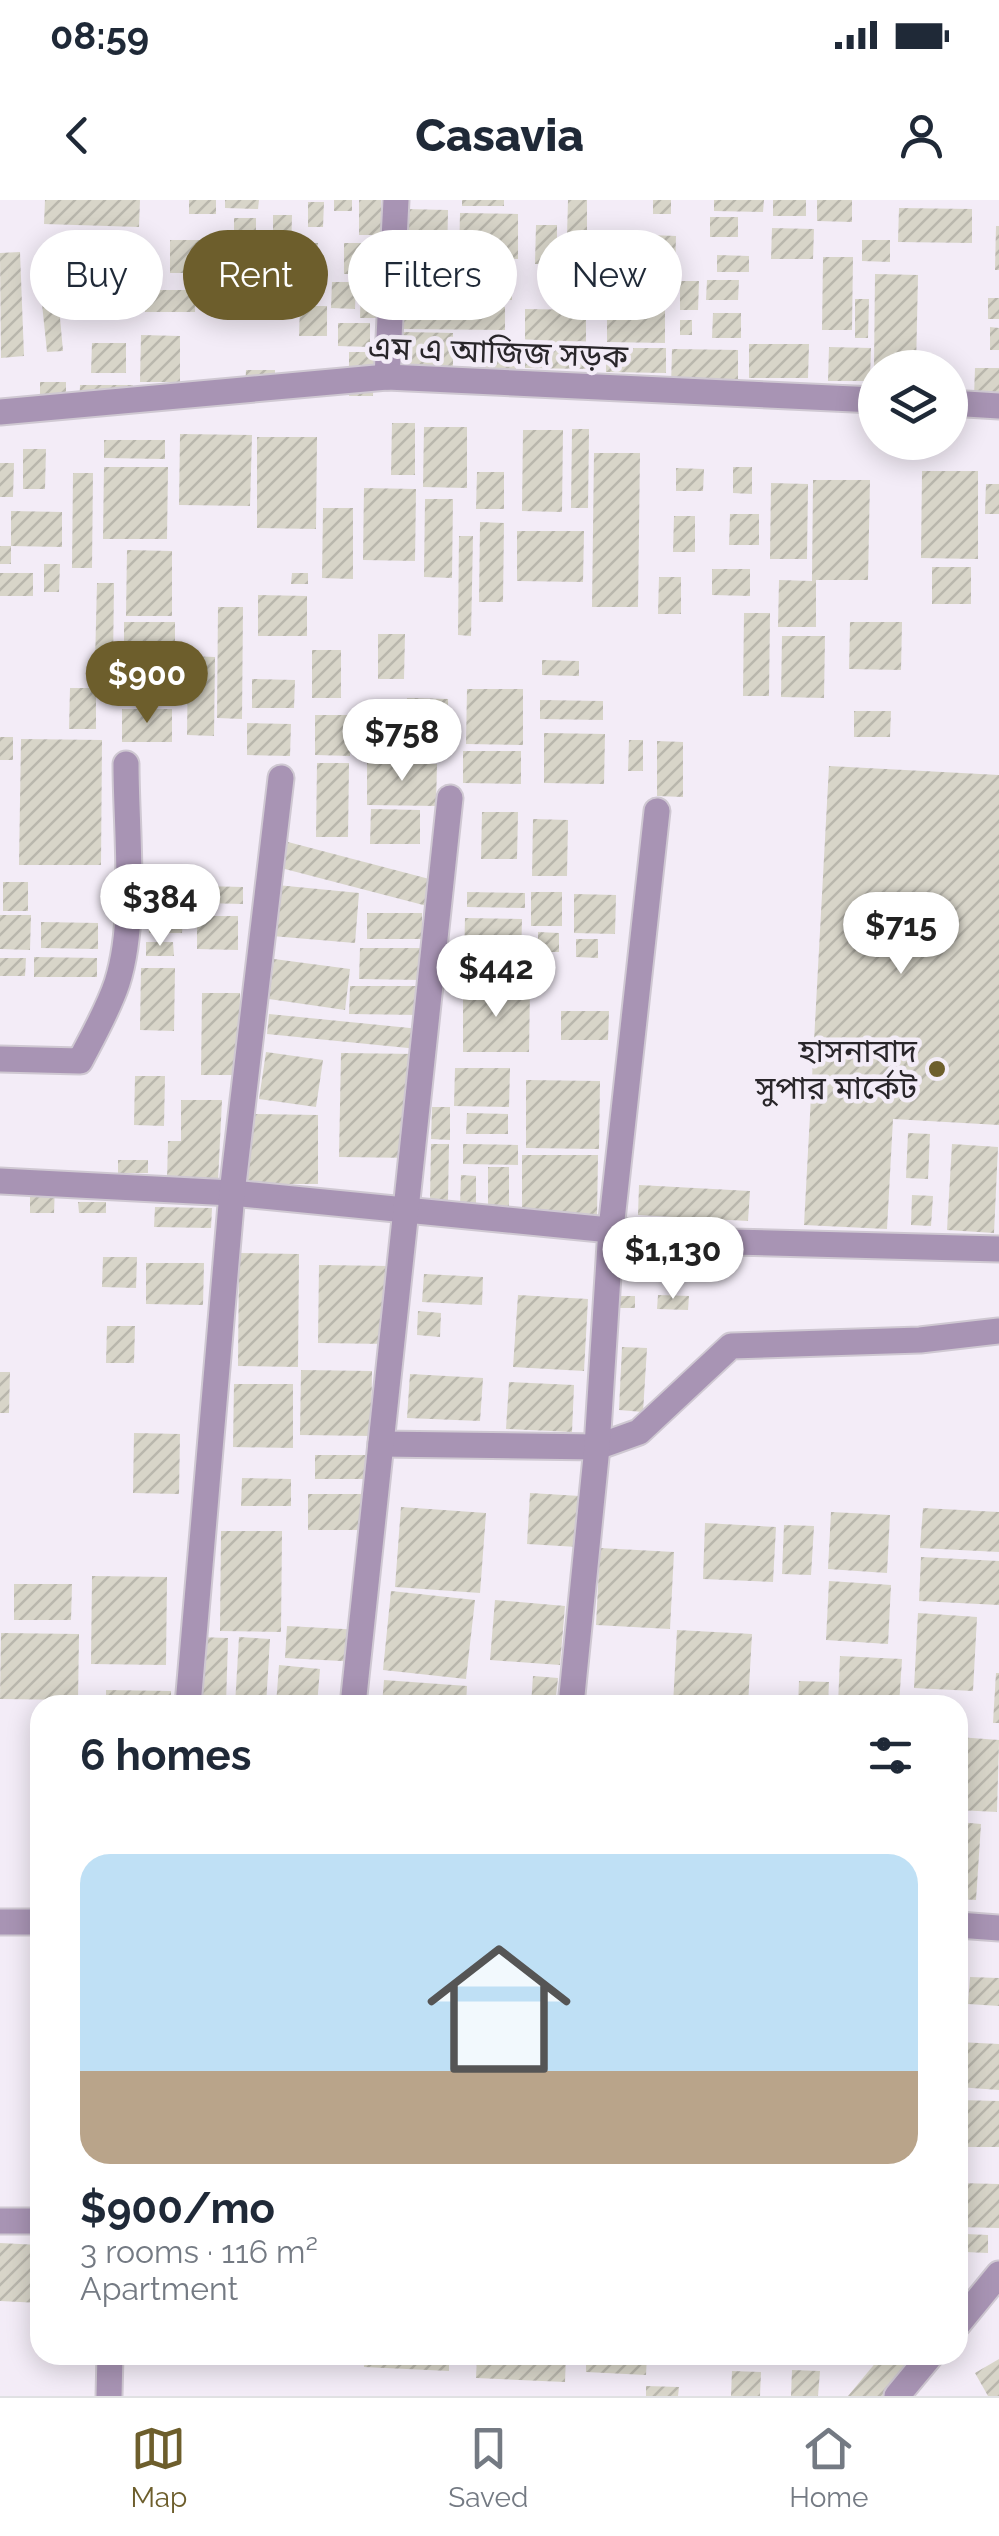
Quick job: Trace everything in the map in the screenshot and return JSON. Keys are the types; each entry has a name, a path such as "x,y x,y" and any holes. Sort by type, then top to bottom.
{"street":[{"path":"387,377 396,200"},
{"name":"এম এ আজিজ সড়ক","path":"0,412 387,377 858,399"},
{"path":"968,405 999,406"},
{"path":"0,1059 80,1061 103,1016 126,942 126,764"},
{"path":"189,1695 232,1194 281,778"},
{"path":"353,1695 450,798"},
{"path":"572,1695 596,1447 611,1228 657,811"},
{"path":"0,1181 232,1194 732,1242 999,1248"},
{"path":"381,1444 596,1447 639,1432 731,1346 920,1340 999,1331"},
{"path":"0,1922 30,1922"},
{"path":"968,1926 999,1928"},
{"path":"0,2221 30,2221"},
{"path":"968,2312 999,2274"},
{"path":"110,2365 110,2396"},
{"path":"898,2396 924,2365"}],"building":[{"path":"45,200 140,200 139,227 44,224"},
{"path":"189,200 216,200 216,214 189,214"},
{"path":"225,200 259,200 258,209 225,208"},
{"path":"334,200 352,200 352,211 334,211"},
{"path":"359,200 381,200 381,230 359,230"},
{"path":"462,200 504,200 504,206 462,206"},
{"path":"568,200 587,200 587,230 567,230"},
{"path":"653,200 671,200 671,214 653,214"},
{"path":"714,200 764,200 763,212 714,211"},
{"path":"773,200 806,200 806,216 773,216"},
{"path":"817,200 852,200 852,222 817,221"},
{"path":"308,202 324,202 323,227 308,227"},
{"path":"899,208 972,209 972,243 898,242"},
{"path":"404,209 448,210 448,230 404,230"},
{"path":"460,213 518,214 518,259 517,230 460,230"},
{"path":"273,215 292,215 292,230 273,230"},
{"path":"710,217 738,217 738,237 710,237"},
{"path":"234,218 256,218 256,230 234,230"},
{"path":"536,225 557,225 557,230 537,230 535,264"},
{"path":"999,226 999,270 995,270"},
{"path":"772,228 814,229 813,259 771,259"},
{"path":"170,240 183,240 183,273 170,273"},
{"path":"862,240 890,240 890,262 862,261"},
{"path":"344,243 348,243 348,274 344,274"},
{"path":"20,252 24,356 1,358 0,253"},
{"path":"717,255 749,256 749,272 717,272"},
{"path":"823,257 853,257 852,330 822,330"},
{"path":"875,274 918,275 916,350 874,350"},
{"path":"707,280 739,280 738,300 706,300"},
{"path":"682,281 699,281 698,310 682,310"},
{"path":"332,282 348,282 348,309 331,308"},
{"path":"163,290 183,290 183,312 163,312"},
{"path":"988,298 999,298 999,319 988,319"},
{"path":"855,299 869,299 868,338 855,338"},
{"path":"525,309 537,309 537,320 586,320 586,369 525,368"},
{"path":"713,313 741,313 741,338 712,338"},
{"path":"44,320 60,320 63,351 47,352"},
{"path":"300,320 327,320 327,336 299,336"},
{"path":"403,320 505,320 505,330 403,329"},
{"path":"607,320 665,320 665,343 607,342"},
{"path":"680,320 692,320 692,335 680,335"},
{"path":"338,323 370,323 370,347 338,346"},
{"path":"990,327 999,328 999,350 990,350"},
{"path":"403,332 453,333 453,368 403,368"},
{"path":"141,335 180,336 180,382 140,382"},
{"path":"92,343 126,343 126,373 91,373"},
{"path":"749,344 809,344 808,378 749,378"},
{"path":"829,347 871,348 858,350 858,381 828,381"},
{"path":"606,348 666,348 666,373 606,372"},
{"path":"672,349 738,350 738,387 671,387"},
{"path":"349,352 374,352 373,396 349,396"},
{"path":"485,356 516,356 516,387 485,387"},
{"path":"975,368 999,368 999,397 974,397"},
{"path":"246,370 275,370 275,391 245,391"},
{"path":"40,382 66,382 66,415 40,414"},
{"path":"80,385 133,385 133,411 79,410"},
{"path":"392,423 415,423 415,475 391,475"},
{"path":"424,427 467,427 467,488 423,487"},
{"path":"572,429 589,429 588,508 571,508"},
{"path":"523,430 563,430 562,512 522,511"},
{"path":"180,434 252,435 250,506 179,505"},
{"path":"257,437 317,437 316,529 257,528"},
{"path":"104,440 165,440 165,459 104,458"},
{"path":"23,449 46,449 45,489 23,489"},
{"path":"594,453 640,453 638,607 592,607"},
{"path":"0,463 14,463 13,497 0,497"},
{"path":"104,467 168,467 167,539 103,539"},
{"path":"733,467 752,467 752,494 733,493"},
{"path":"676,468 704,469 703,491 676,491"},
{"path":"922,471 978,471 978,559 921,558"},
{"path":"477,472 504,472 504,509 476,509"},
{"path":"73,473 93,473 92,568 72,568"},
{"path":"813,480 870,480 868,580 816,580 816,627 778,627 779,580 812,581"},
{"path":"771,483 808,484 807,559 770,559"},
{"path":"986,484 999,484 999,514 985,514"},
{"path":"364,488 416,489 415,561 363,560"},
{"path":"425,499 453,499 452,578 424,577"},
{"path":"323,508 353,508 353,579 322,578"},
{"path":"11,511 62,512 62,547 11,546"},
{"path":"730,514 759,514 759,545 729,545"},
{"path":"674,516 695,516 695,552 673,552"},
{"path":"480,522 504,523 503,602 479,602"},
{"path":"517,531 584,531 583,582 517,581"},
{"path":"459,536 473,536 471,636 458,635"},
{"path":"0,546 11,546 11,564 0,564"},
{"path":"127,550 172,551 172,616 126,616"},
{"path":"44,564 60,564 59,592 44,592"},
{"path":"932,567 971,567 971,604 932,604"},
{"path":"712,569 750,569 750,596 712,595"},
{"path":"0,573 33,573 33,596 0,596"},
{"path":"292,573 308,573 308,584 291,584"},
{"path":"659,577 681,577 681,614 658,614"},
{"path":"97,583 114,583 113,663 95,663"},
{"path":"258,595 307,596 307,636 258,636"},
{"path":"218,607 243,607 242,719 217,718"},
{"path":"744,613 770,613 769,696 743,696"},
{"path":"124,622 175,622 175,665 124,664"},
{"path":"850,622 902,622 901,670 849,669"},
{"path":"378,634 405,634 404,679 378,679"},
{"path":"782,636 825,636 824,698 781,697"},
{"path":"312,650 341,650 341,698 312,698"},
{"path":"188,656 215,657 214,736 187,735"},
{"path":"542,660 579,661 579,676 542,675"},
{"path":"114,669 134,670 134,702 113,702"},
{"path":"149,671 174,672 173,705 148,705"},
{"path":"252,679 295,680 294,708 252,708"},
{"path":"70,688 96,688 96,729 69,729"},
{"path":"467,689 523,689 523,745 466,744"},
{"path":"407,698 448,699 448,715 407,714"},
{"path":"540,700 603,701 603,720 540,719"},
{"path":"122,709 172,709 172,742 122,742"},
{"path":"854,711 891,711 890,737 854,737"},
{"path":"315,715 351,715 350,756 315,755"},
{"path":"387,720 438,721 437,748 386,747"},
{"path":"247,723 291,724 290,756 247,755"},
{"path":"544,733 605,734 604,784 544,783"},
{"path":"0,737 13,737 13,760 0,760"},
{"path":"21,739 102,740 101,865 19,865"},
{"path":"629,740 643,740 643,771 628,771"},
{"path":"657,741 683,742 683,797 657,796"},
{"path":"463,751 521,751 521,784 463,783"},
{"path":"317,763 349,763 348,837 316,837"},
{"path":"367,763 437,764 436,806 367,805"},
{"path":"829,766 999,775 999,1125 893,1119 887,1229 804,1225"},
{"path":"371,809 420,810 420,844 370,844"},
{"path":"482,812 518,812 517,859 481,859"},
{"path":"533,819 568,820 567,876 532,876"},
{"path":"288,842 437,881 431,907 281,868"},
{"path":"153,881 182,882 182,904 152,903"},
{"path":"3,882 28,882 28,911 3,911"},
{"path":"277,885 359,893 355,943 272,936"},
{"path":"203,886 243,887 243,904 203,903"},
{"path":"467,892 525,893 525,908 467,907"},
{"path":"531,892 562,892 562,926 531,926"},
{"path":"574,894 616,895 615,934 574,933"},
{"path":"367,913 422,913 422,939 367,939"},
{"path":"0,915 31,915 30,950 0,949"},
{"path":"197,916 238,916 238,950 197,949"},
{"path":"149,917 183,917 182,933 149,933"},
{"path":"465,918 522,919 521,960 464,959"},
{"path":"41,922 98,923 98,949 41,948"},
{"path":"538,932 559,933 559,952 538,952"},
{"path":"576,939 598,939 598,958 576,957"},
{"path":"146,942 173,942 174,956 146,956"},
{"path":"360,948 423,948 422,980 359,979"},
{"path":"34,957 97,958 97,977 34,977"},
{"path":"0,958 26,958 25,976 0,976"},
{"path":"274,959 350,969 345,1010 269,999"},
{"path":"141,968 175,968 174,1031 140,1030"},
{"path":"350,986 420,986 420,1015 349,1014"},
{"path":"463,987 530,988 529,1052 463,1052"},
{"path":"202,993 240,993 239,1075 201,1075"},
{"path":"561,1011 609,1011 608,1040 561,1040"},
{"path":"269,1014 420,1029 418,1049 267,1034"},
{"path":"266,1052 323,1060 316,1107 259,1099"},
{"path":"341,1053 417,1054 415,1158 339,1157"},
{"path":"455,1068 510,1068 509,1107 454,1106"},
{"path":"135,1076 165,1076 164,1126 134,1125"},
{"path":"526,1080 600,1081 599,1149 526,1148"},
{"path":"181,1100 222,1100 218,1181 167,1180 168,1141 181,1141"},
{"path":"432,1107 450,1107 450,1140 431,1139"},
{"path":"467,1113 508,1114 508,1134 466,1134"},
{"path":"247,1114 318,1115 318,1184 246,1184"},
{"path":"908,1133 930,1134 928,1179 906,1178"},
{"path":"431,1144 449,1144 448,1200 430,1200"},
{"path":"463,1144 518,1145 518,1165 463,1164"},
{"path":"952,1144 998,1147 994,1233 947,1230"},
{"path":"522,1155 598,1155 597,1217 522,1217"},
{"path":"118,1160 148,1160 148,1173 118,1173"},
{"path":"488,1167 509,1167 509,1218 488,1218"},
{"path":"461,1175 476,1176 476,1206 460,1206"},
{"path":"30,1184 55,1185 54,1213 30,1213"},
{"path":"639,1185 750,1191 748,1221 638,1215"},
{"path":"912,1195 933,1196 931,1226 911,1225"},
{"path":"78,1202 106,1202 106,1213 79,1213"},
{"path":"155,1207 212,1208 211,1228 154,1227"},
{"path":"239,1253 299,1254 298,1367 238,1366"},
{"path":"103,1257 137,1257 136,1288 102,1287"},
{"path":"146,1263 204,1263 203,1305 146,1304"},
{"path":"319,1265 389,1266 388,1344 318,1343"},
{"path":"424,1274 483,1277 482,1305 422,1302"},
{"path":"518,1295 588,1299 584,1371 513,1367"},
{"path":"658,1295 689,1296 688,1310 657,1309"},
{"path":"618,1296 635,1296 635,1308 618,1308"},
{"path":"418,1311 441,1313 440,1337 417,1335"},
{"path":"107,1326 135,1326 134,1363 106,1363"},
{"path":"622,1347 647,1348 643,1412 619,1410"},
{"path":"301,1370 372,1371 371,1436 300,1435"},
{"path":"0,1372 10,1372 9,1413 0,1413"},
{"path":"410,1374 483,1378 480,1421 407,1418"},
{"path":"509,1382 574,1385 572,1432 506,1429"},
{"path":"234,1384 293,1384 293,1448 233,1447"},
{"path":"134,1433 180,1434 179,1494 133,1493"},
{"path":"315,1455 371,1455 371,1479 315,1479"},
{"path":"242,1478 291,1479 291,1506 241,1506"},
{"path":"530,1493 580,1496 578,1547 527,1544"},
{"path":"308,1494 376,1494 376,1530 308,1530"},
{"path":"401,1507 486,1513 480,1593 395,1587"},
{"path":"923,1508 999,1512 999,1552 920,1548"},
{"path":"831,1512 890,1515 887,1573 828,1569"},
{"path":"705,1523 776,1527 773,1582 703,1579"},
{"path":"784,1525 814,1526 811,1575 782,1574"},
{"path":"221,1531 282,1531 281,1632 220,1631"},
{"path":"600,1548 674,1552 670,1629 596,1625"},
{"path":"921,1557 999,1561 999,1605 919,1601"},
{"path":"92,1576 167,1577 166,1665 91,1664"},
{"path":"829,1581 891,1585 888,1644 826,1640"},
{"path":"14,1584 72,1584 71,1620 14,1620"},
{"path":"391,1591 475,1600 466,1679 383,1670"},
{"path":"495,1600 565,1606 560,1665 490,1660"},
{"path":"918,1613 977,1617 973,1691 914,1688"},
{"path":"287,1626 362,1630 360,1662 285,1658"},
{"path":"677,1630 752,1634 749,1695 674,1695"},
{"path":"1,1633 79,1634 78,1695 0,1699"},
{"path":"199,1637 228,1638 226,1695 197,1695"},
{"path":"239,1637 270,1639 267,1695 236,1695"},
{"path":"840,1656 902,1659 900,1695 838,1695"},
{"path":"279,1665 320,1669 318,1695 277,1695"},
{"path":"996,1673 999,1723 993,1723"},
{"path":"533,1676 558,1678 556,1695 532,1695"},
{"path":"384,1680 467,1686 467,1695 383,1695"},
{"path":"799,1681 829,1682 828,1695 798,1695"},
{"path":"106,1690 171,1691 171,1695 106,1695"},
{"path":"968,1738 999,1740 997,1812 968,1811"},
{"path":"968,1823 981,1824 976,1900 968,1900"},
{"path":"970,1977 999,1978 999,2006 968,2004"},
{"path":"968,2042 999,2044 999,2090 968,2088"},
{"path":"968,2100 999,2101 999,2147 968,2147"},
{"path":"968,2183 999,2184 999,2228 968,2227"},
{"path":"968,2234 988,2235 988,2253 968,2252"},
{"path":"0,2243 30,2244 30,2302 0,2301"},
{"path":"999,2359 999,2396 988,2396 975,2373"},
{"path":"449,2365 449,2371 364,2367"},
{"path":"477,2365 566,2365 565,2382 476,2378"},
{"path":"586,2365 646,2365 646,2375 586,2372"},
{"path":"874,2365 919,2365 893,2396 848,2396"},
{"path":"792,2370 820,2371 818,2396 791,2396"},
{"path":"732,2371 761,2372 760,2396 731,2396"},
{"path":"646,2386 679,2387 678,2396 646,2396"}],"place":[{"name":"হাসনাবাদ সুপার মার্কেট","path":"937,1069"}]}
